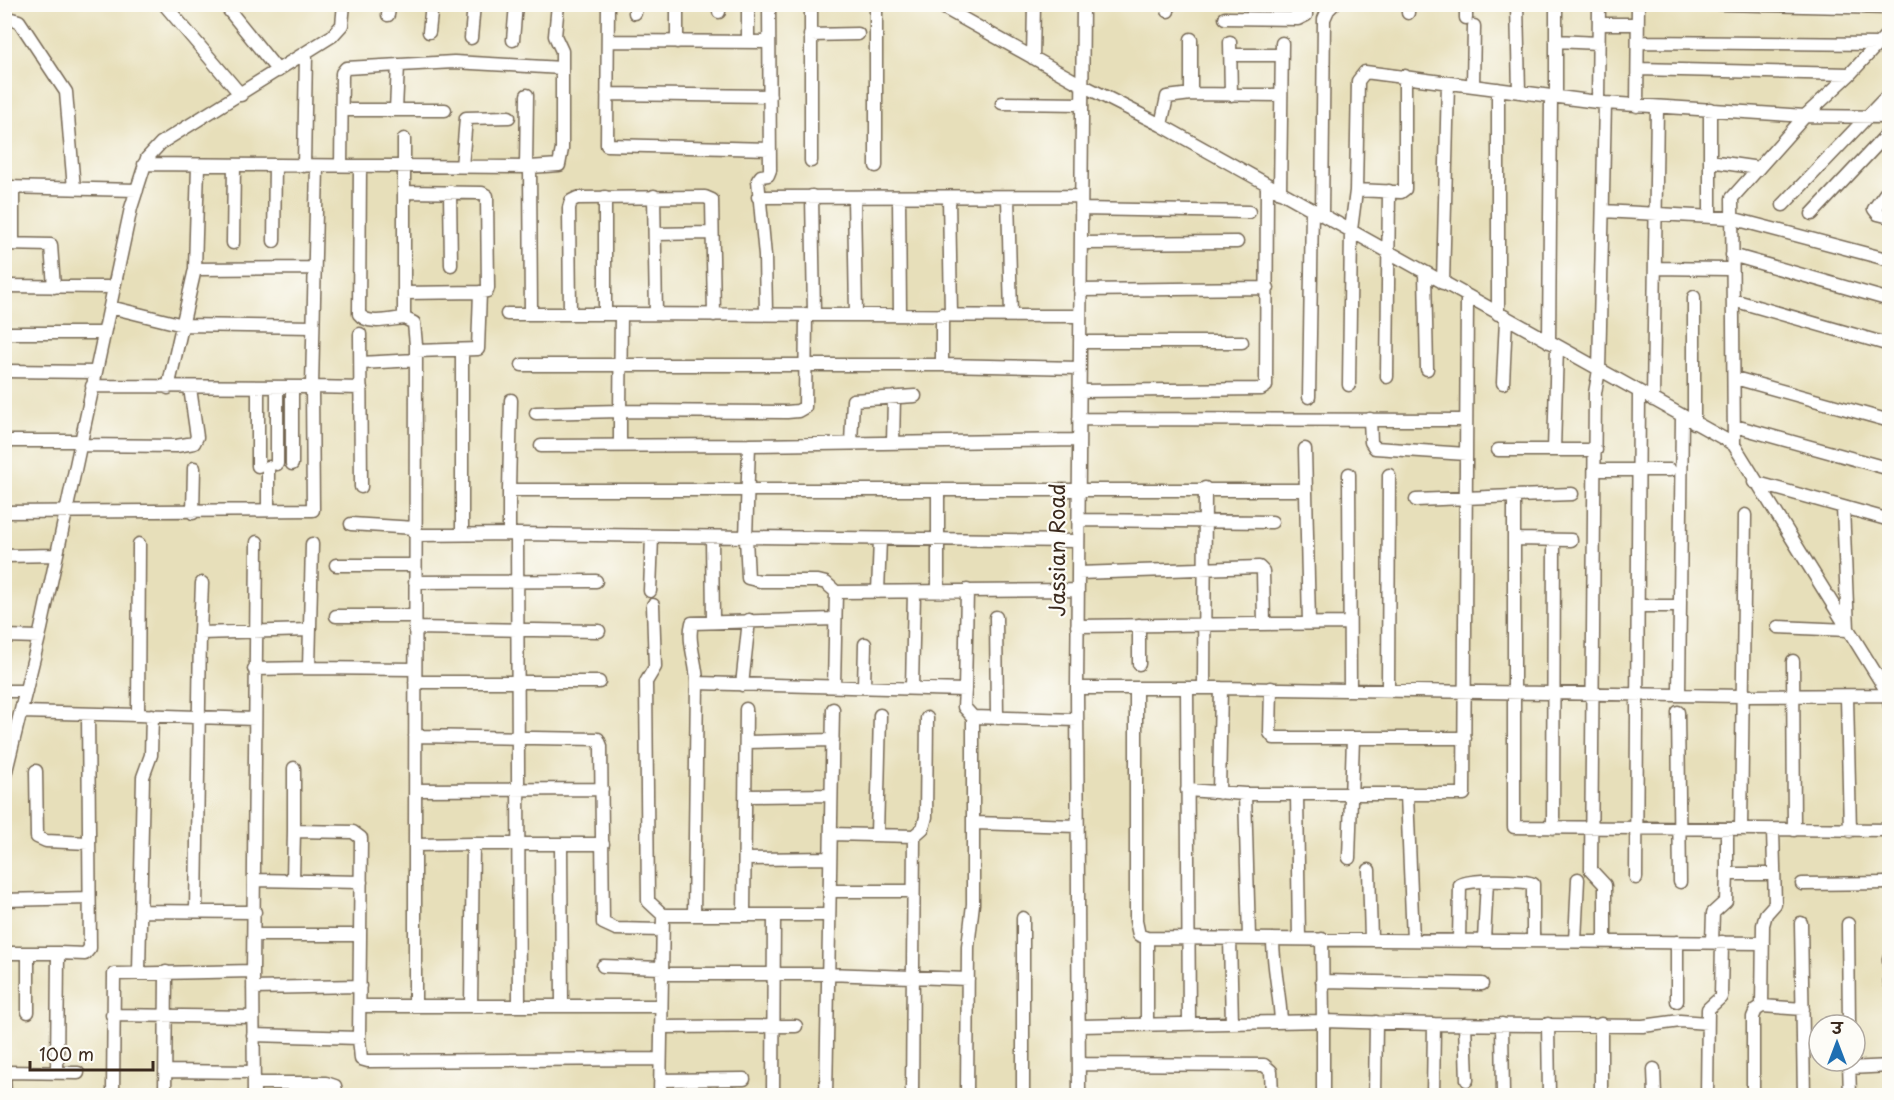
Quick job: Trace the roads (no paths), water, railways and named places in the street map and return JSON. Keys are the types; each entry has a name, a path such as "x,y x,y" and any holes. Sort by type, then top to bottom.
{"street":[{"path":"164,4 241,95"},
{"path":"5,778 10,735 21,712 39,638 94,372 144,164 154,148 306,54 337,32 344,9 334,4"},
{"path":"429,32 432,4"},
{"path":"471,38 474,4"},
{"path":"513,40 516,4"},
{"path":"144,164 556,166 561,160 562,48 555,36 558,4"},
{"path":"608,4 606,139 609,147 770,149"},
{"path":"677,4 677,42"},
{"path":"748,4 748,42"},
{"path":"766,313 765,249 758,197 759,178 768,175 770,171 769,4"},
{"path":"811,4 811,161"},
{"path":"876,4 876,166"},
{"path":"937,4 952,9 1082,86 1161,125 1734,445"},
{"path":"1033,58 1034,4"},
{"name":"Jassian Road","path":"1079,1095 1077,626 1083,4"},
{"path":"1226,18 1298,19 1306,15 1306,4"},
{"path":"1309,398 1324,19 1328,10 1335,4"},
{"path":"1466,4 1470,22 1473,86"},
{"path":"1517,4 1519,92"},
{"path":"1554,450 1556,4"},
{"path":"1599,4 1603,211 1599,370 1595,393 1591,870 1605,885 1606,890 1605,941"},
{"path":"1638,4 1638,106"},
{"path":"1720,4 1890,8"},
{"path":"224,5 278,71"},
{"path":"4,17 18,21 66,92 74,189"},
{"path":"1599,24 1638,24"},
{"path":"1890,31 1850,74 1805,116 1732,198 1731,218 1735,378 1734,445 1754,482 1889,695 1890,706"},
{"path":"810,35 858,34"},
{"path":"1191,39 1191,94"},
{"path":"608,41 769,42"},
{"path":"1556,41 1599,42"},
{"path":"1638,42 1877,44"},
{"path":"1231,95 1231,49 1282,49 1280,192"},
{"path":"4,512 193,513 313,510 314,268 306,54"},
{"path":"341,166 342,73 346,68 454,62 562,68"},
{"path":"396,110 398,65"},
{"path":"1638,69 1850,74"},
{"path":"1349,385 1351,230 1356,190 1359,77 1370,72 1638,106 1805,116 1890,117"},
{"path":"1356,190 1405,189 1405,76"},
{"path":"1443,283 1448,83"},
{"path":"1498,89 1503,383"},
{"path":"1783,206 1890,93"},
{"path":"607,94 770,96"},
{"path":"1161,125 1167,97 1191,94 1281,95"},
{"path":"527,95 531,314"},
{"path":"1002,103 1082,104"},
{"path":"1653,400 1657,107"},
{"path":"1710,109 1710,217"},
{"path":"342,110 445,110"},
{"path":"462,167 466,118 509,117"},
{"path":"1812,214 1890,132"},
{"path":"404,139 404,318"},
{"path":"1710,161 1759,168"},
{"path":"233,243 234,165"},
{"path":"274,241 275,165"},
{"path":"168,388 195,269 198,166"},
{"path":"360,166 359,314 365,320 404,318 414,323 416,356 414,1006"},
{"path":"1079,391 1265,387 1268,381 1267,184"},
{"path":"54,286 51,245 9,244 9,187 137,190"},
{"path":"1890,187 1874,209 1878,214 1890,217"},
{"path":"1387,377 1389,191"},
{"path":"404,192 482,193 488,200 487,291 404,293"},
{"path":"450,192 451,265"},
{"path":"570,314 570,204 577,198 654,196 705,197 712,200 714,315"},
{"path":"654,196 656,314"},
{"path":"537,413 798,411 805,407 810,314 812,196"},
{"path":"758,197 1081,196"},
{"path":"605,197 605,314"},
{"path":"854,197 856,314"},
{"path":"899,197 900,314"},
{"path":"1008,197 1011,315"},
{"path":"942,365 946,314 949,198"},
{"path":"1081,209 1249,212"},
{"path":"1603,211 1731,218 1890,260"},
{"path":"655,234 712,233"},
{"path":"1080,243 1237,242"},
{"path":"1732,255 1890,300"},
{"path":"195,269 314,268"},
{"path":"1655,268 1727,269"},
{"path":"1425,273 1426,369"},
{"path":"4,286 113,287"},
{"path":"1080,290 1268,288"},
{"path":"361,363 477,350 480,292"},
{"path":"1187,790 1245,794 1464,794 1467,297"},
{"path":"1694,297 1694,423"},
{"path":"1733,300 1890,345"},
{"path":"110,307 183,325 313,327"},
{"path":"507,314 766,313 1080,316"},
{"path":"620,444 621,314"},
{"path":"4,333 104,333"},
{"path":"360,334 361,487"},
{"path":"1080,342 1242,342"},
{"path":"462,350 462,535"},
{"path":"522,365 806,367 942,365 1079,368"},
{"path":"4,371 94,372"},
{"path":"1735,378 1890,421"},
{"path":"92,386 361,388"},
{"path":"258,387 268,466"},
{"path":"268,510 268,466 277,387"},
{"path":"292,387 292,464"},
{"path":"4,441 176,446 194,443 197,437 190,388"},
{"path":"1636,878 1639,392"},
{"path":"851,443 853,400 915,396"},
{"path":"893,443 894,397"},
{"path":"511,400 509,490 517,582 519,1006"},
{"path":"1679,695 1682,416"},
{"path":"1079,419 1466,420"},
{"path":"1370,419 1371,442 1375,448 1466,454"},
{"path":"1735,426 1890,469"},
{"path":"541,446 1079,440"},
{"path":"749,445 746,538 747,574 750,580 818,581 836,592 1078,590"},
{"path":"1305,448 1309,623"},
{"path":"1498,450 1596,450"},
{"path":"193,513 194,468"},
{"path":"1596,470 1670,470"},
{"path":"1349,474 1350,690"},
{"path":"1388,690 1389,475"},
{"path":"1754,482 1890,520"},
{"path":"509,490 1205,488 1306,490"},
{"path":"1204,688 1205,488"},
{"path":"938,490 939,591"},
{"path":"1416,500 1572,494"},
{"path":"1514,496 1513,824 1517,828 1890,830"},
{"path":"1843,507 1848,630"},
{"path":"1742,829 1744,515"},
{"path":"1078,520 1272,522"},
{"path":"351,524 462,535 1078,541"},
{"path":"650,591 652,537"},
{"path":"712,538 713,620"},
{"path":"878,592 880,539"},
{"path":"1514,539 1570,540"},
{"path":"1553,828 1554,540"},
{"path":"254,1083 254,669 257,542"},
{"path":"138,715 139,544"},
{"path":"309,668 312,544"},
{"path":"4,556 56,555"},
{"path":"336,565 415,565"},
{"path":"1078,573 1261,568 1265,579 1264,624"},
{"path":"415,582 596,581"},
{"path":"196,911 202,583"},
{"path":"967,590 964,707 973,717 974,823 973,910 968,938 967,1095"},
{"path":"834,686 836,592"},
{"path":"912,688 914,592"},
{"path":"653,605 655,667 646,682 648,902 663,915 829,915"},
{"path":"1638,606 1680,606"},
{"path":"336,616 517,630 599,631"},
{"path":"996,617 997,717"},
{"path":"694,915 697,683 691,625 696,621 713,620 835,619"},
{"path":"742,685 749,620"},
{"path":"1077,626 1349,623"},
{"path":"1139,625 1139,664"},
{"path":"1778,627 1848,630"},
{"path":"200,633 310,630"},
{"path":"4,636 39,638"},
{"path":"864,687 865,644"},
{"path":"1793,661 1794,830"},
{"path":"254,669 415,669"},
{"path":"415,682 599,682"},
{"path":"697,683 965,690"},
{"path":"1077,688 1271,688 1847,697 1889,695"},
{"path":"1187,688 1189,1024"},
{"path":"1219,793 1221,688"},
{"path":"1271,688 1270,733 1274,738 1465,738"},
{"path":"1137,689 1136,921 1139,935 1147,938 1763,944"},
{"path":"4,691 26,691"},
{"path":"1847,697 1850,831"},
{"path":"744,915 746,709"},
{"path":"826,1095 833,709"},
{"path":"21,712 255,719"},
{"path":"1678,712 1680,882"},
{"path":"4,953 84,954 90,948 88,714"},
{"path":"139,972 143,777 151,755 152,715"},
{"path":"877,835 880,715"},
{"path":"973,717 1077,720"},
{"path":"831,834 914,836 923,828 926,817 927,718"},
{"path":"415,736 598,739 601,746 603,923 616,929 662,930"},
{"path":"1349,858 1353,739"},
{"path":"746,742 832,740"},
{"path":"293,880 294,768"},
{"path":"36,771 37,837 50,842 88,843"},
{"path":"415,790 602,789"},
{"path":"1245,794 1249,938"},
{"path":"1297,794 1299,939"},
{"path":"746,796 831,795"},
{"path":"1407,795 1413,939"},
{"path":"974,823 1078,826"},
{"path":"1707,1095 1707,1023 1710,1005 1721,996 1713,913 1726,901 1727,829"},
{"path":"1762,1006 1764,918 1775,904 1773,830"},
{"path":"294,831 349,832 359,834 361,840 358,1038 360,1056 368,1061 660,1059"},
{"path":"912,1095 914,836"},
{"path":"471,1006 473,844"},
{"path":"561,844 562,1006"},
{"path":"414,845 603,844"},
{"path":"745,859 830,858"},
{"path":"1370,870 1371,939"},
{"path":"1727,874 1774,874"},
{"path":"1575,941 1578,879"},
{"path":"255,880 361,882"},
{"path":"1459,940 1460,885 1466,882 1487,881 1533,884 1533,941"},
{"path":"1484,940 1487,881"},
{"path":"1802,884 1890,883"},
{"path":"829,891 913,891"},
{"path":"4,900 89,898"},
{"path":"140,911 255,912"},
{"path":"660,1095 663,915"},
{"path":"773,1095 774,915"},
{"path":"1023,918 1023,1095"},
{"path":"1802,923 1804,1095"},
{"path":"1848,924 1849,1013"},
{"path":"255,935 360,935"},
{"path":"1147,938 1147,1025"},
{"path":"1230,939 1232,1023"},
{"path":"1273,939 1273,967 1280,996 1281,1022"},
{"path":"1322,939 1323,1095"},
{"path":"1677,942 1677,1001"},
{"path":"28,953 28,1012"},
{"path":"57,1072 58,953"},
{"path":"1889,958 1890,983"},
{"path":"603,966 662,971 968,979"},
{"path":"113,1095 113,975 139,972 253,971"},
{"path":"165,1095 166,972"},
{"path":"1322,981 1482,984"},
{"path":"253,988 360,986"},
{"path":"360,1006 661,1006"},
{"path":"1753,1095 1753,1017 1756,1010 1762,1006 1803,1009"},
{"path":"112,1015 253,1017"},
{"path":"1080,1026 1323,1021 1643,1026 1680,1021 1707,1023"},
{"path":"1375,1095 1376,1022"},
{"path":"1433,1095 1434,1024"},
{"path":"1465,1024 1467,1080"},
{"path":"1502,1024 1503,1095"},
{"path":"1548,1024 1549,1095"},
{"path":"1601,1024 1601,1095"},
{"path":"661,1027 796,1026"},
{"path":"253,1035 358,1038"},
{"path":"1080,1064 1264,1065 1271,1071 1272,1095"},
{"path":"1867,1065 1890,1066"},
{"path":"1654,1069 1655,1095"},
{"path":"165,1071 306,1089 331,1083 335,1086 337,1095"},
{"path":"4,1095 5,1072 78,1072"},
{"path":"1849,1073 1850,1095"},
{"path":"660,1080 744,1079"}]}
